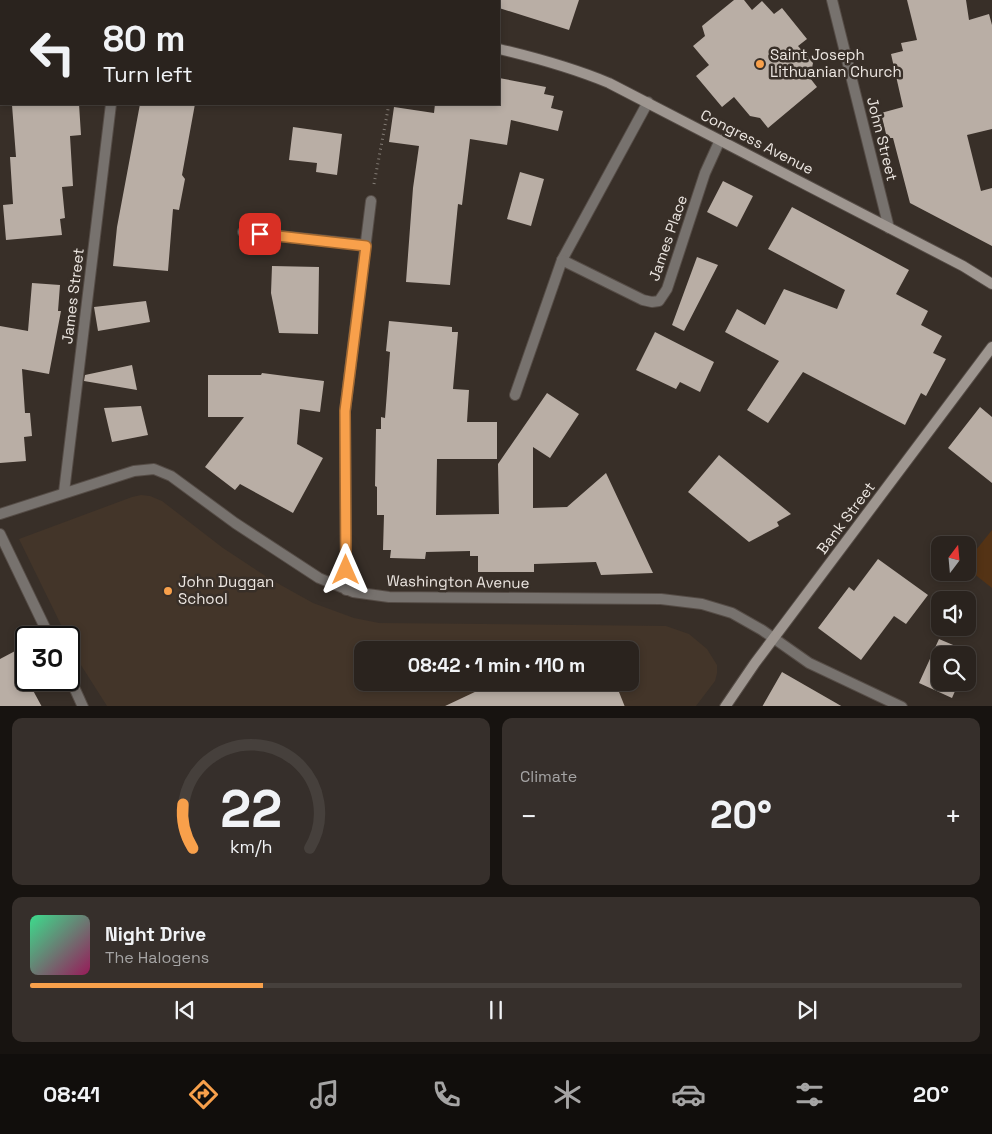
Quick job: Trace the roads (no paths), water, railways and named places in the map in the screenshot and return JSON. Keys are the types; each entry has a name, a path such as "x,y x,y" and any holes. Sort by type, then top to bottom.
{"street":[{"name":"John Street","path":"832,0 889,228"},
{"name":"Congress Avenue","path":"500,49 538,58 609,83 963,266 992,284"},
{"path":"515,395 562,260 648,102"},
{"name":"James Street","path":"64,492 111,105"},
{"name":"James Place","path":"562,260 643,300 659,301 667,289 706,173 720,140"},
{"path":"346,590 345,411 371,201"},
{"path":"243,232 366,246"},
{"name":"Bank Street","path":"725,706 992,347"},
{"name":"Washington Avenue","path":"0,514 134,471 160,470 306,571 346,590 389,597 661,598 688,601 732,613 774,638 809,663 902,706"},
{"path":"0,534 44,626"},
{"path":"76,691 83,706"}],"place":[{"name":"Saint Joseph Lithuanian Church","path":"760,64"},
{"name":"John Duggan School","path":"168,591"}]}
